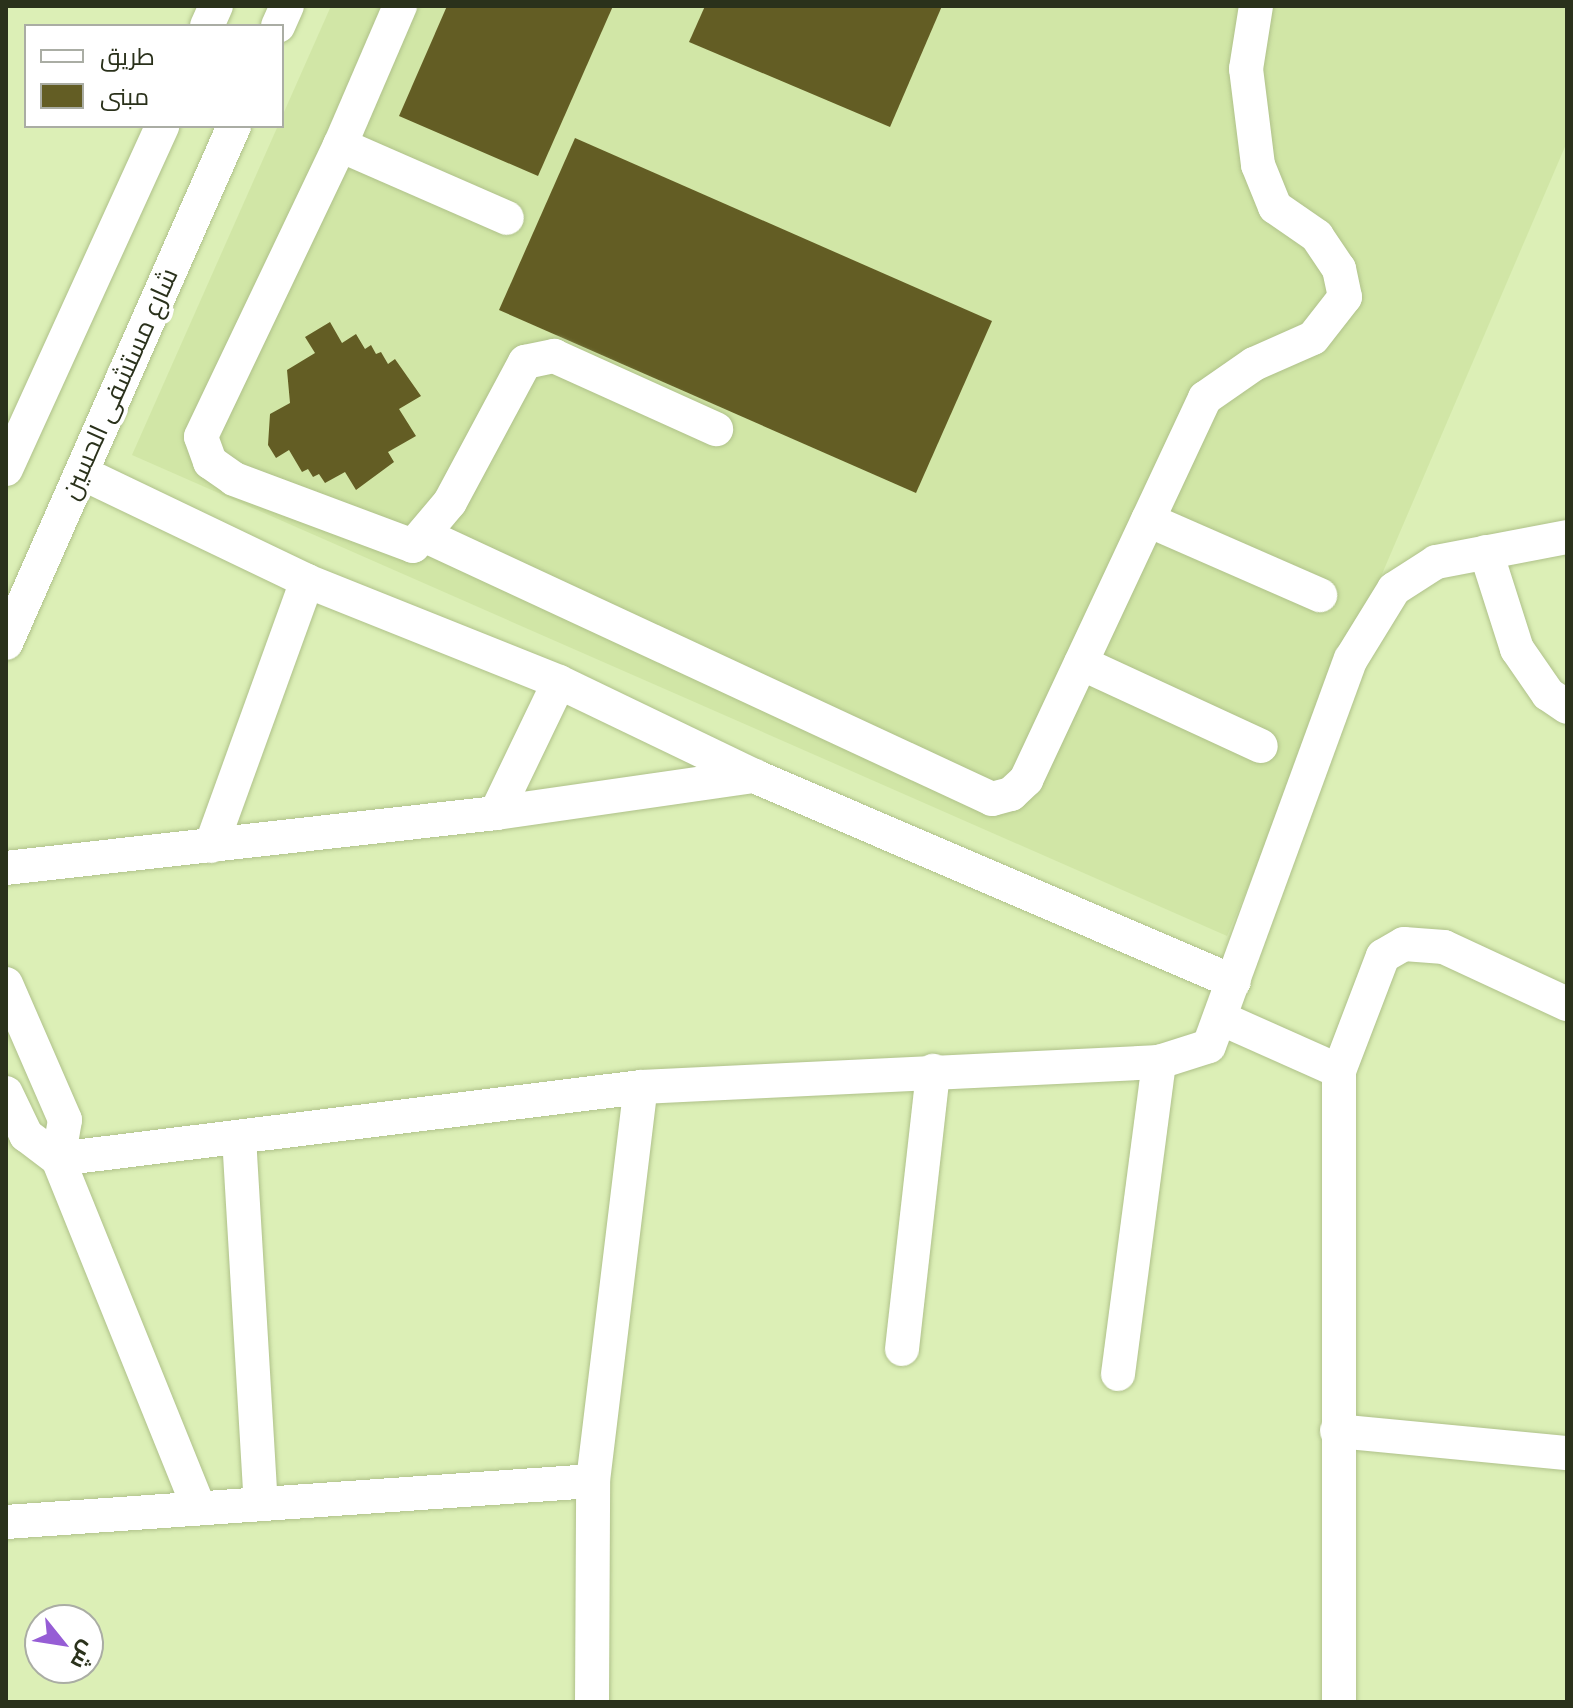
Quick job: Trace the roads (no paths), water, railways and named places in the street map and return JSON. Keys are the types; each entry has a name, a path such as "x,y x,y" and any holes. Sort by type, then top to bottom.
{"street":[{"path":"400,6 340,145 201,437 210,462 234,479 413,546 426,536 525,362 554,356 716,429"},
{"path":"426,536 992,799 1011,794 1026,780 1205,398 1254,364 1313,338 1345,297 1332,258 1317,236 1275,207 1258,165 1246,69 1256,6"},
{"path":"6,469 161,128"},
{"name":"شارع مستشفى الحسين","path":"6,643 233,128"},
{"path":"340,145 507,218"},
{"path":"82,473 307,581 559,682 754,776 1234,982"},
{"path":"1148,520 1320,595"},
{"path":"58,1159 641,1087 1159,1062 1209,1046 1351,659 1394,589 1436,562 1567,537"},
{"path":"1486,552 1517,649 1548,694 1567,707"},
{"path":"211,846 307,581"},
{"path":"1081,663 1261,746"},
{"path":"496,813 559,682"},
{"path":"6,868 496,813 754,776"},
{"path":"1339,1702 1339,1071 1383,956 1404,944 1444,947 1567,1004"},
{"path":"6,984 65,1120 58,1159"},
{"path":"1220,1018 1339,1071"},
{"path":"1118,1374 1159,1062"},
{"path":"902,1349 933,1071"},
{"path":"592,1702 593,1481 641,1087"},
{"path":"6,1093 26,1135 58,1159 198,1506"},
{"path":"239,1137 261,1502"},
{"path":"1337,1431 1567,1453"},
{"path":"6,1522 198,1506 593,1481"}]}
